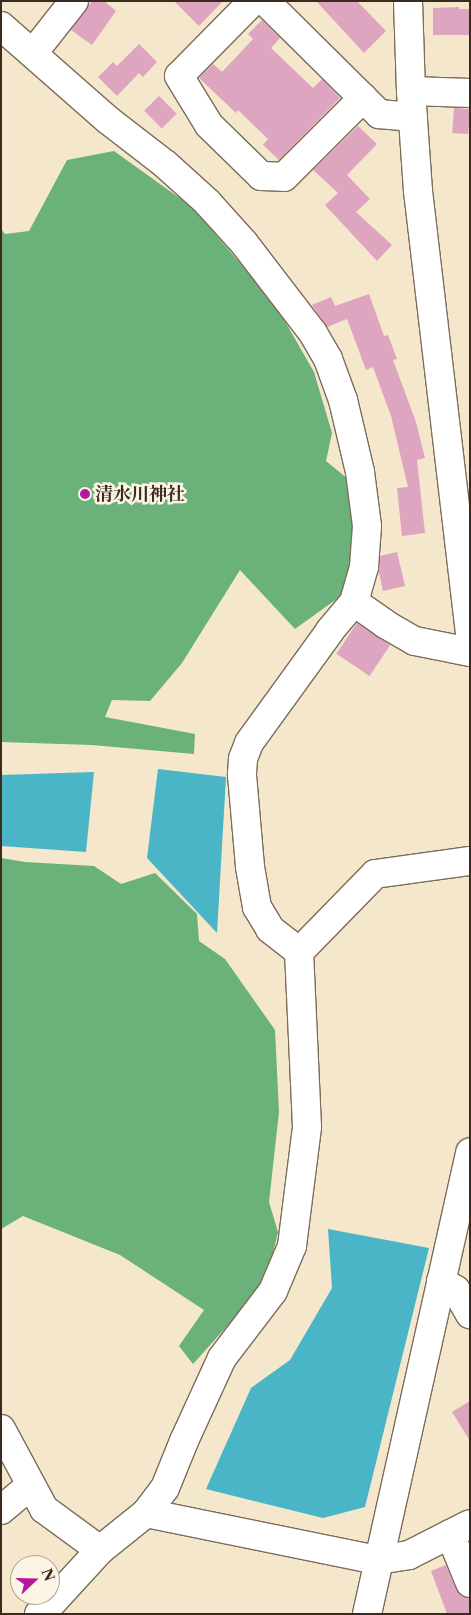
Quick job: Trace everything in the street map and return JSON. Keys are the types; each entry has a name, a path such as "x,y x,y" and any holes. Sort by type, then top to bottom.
{"street":[{"path":"33,53 74,1"},
{"path":"253,1 179,76 208,125 261,176 284,177 363,98"},
{"path":"266,1 379,114 412,104 470,93"},
{"path":"408,1 418,191 470,636"},
{"path":"1,26 108,120 165,164 207,202 244,243 313,333 328,359 343,400 360,472 367,526 364,568 354,602 330,631 249,743 243,759 242,775 250,867 257,907 270,929 299,952"},
{"path":"354,602 385,624 415,641 470,652"},
{"path":"39,1614 46,1609 100,1550 146,1513 165,1488 222,1358 273,1291 292,1246 308,1127 299,952 375,874 470,861"},
{"path":"367,1614 470,1152"},
{"path":"441,1281 456,1290 470,1314"},
{"path":"1,1429 44,1509 100,1550"},
{"path":"1,1510 31,1485"},
{"path":"146,1513 378,1560 409,1555 460,1529 470,1583"}],"green space":[{"path":"114,151 192,207 275,304 314,372 332,433 326,461 354,484 352,588 295,629 240,570 182,663 150,701 112,700 105,717 195,734 194,754 92,745 1,742 1,229 5,234 29,231 67,160"},
{"path":"1,858 25,862 94,866 121,884 155,873 197,914 199,941 225,959 275,1030 279,1112 269,1202 278,1232 266,1283 193,1364 179,1346 204,1310 120,1255 23,1216 1,1229"}],"water":[{"path":"158,769 226,777 217,933 147,858"},
{"path":"94,772 86,852 1,846 1,775"},
{"path":"328,1229 429,1248 365,1507 323,1518 206,1489 251,1388 290,1360 332,1288"}],"building":[{"path":"92,1 104,1 116,11 92,45 71,30"},
{"path":"174,1 223,1 199,26"},
{"path":"316,1 357,1 386,31 364,53"},
{"path":"459,7 459,9 470,9 470,35 433,35 433,8"},
{"path":"262,20 280,38 271,48 313,88 322,79 340,98 279,160 263,145 268,139 238,110 236,113 199,78 213,64 222,72 253,39 248,34"},
{"path":"139,44 157,62 143,77 139,73 117,96 98,77 113,62 117,66"},
{"path":"159,96 177,114 162,129 144,111"},
{"path":"454,108 470,109 468,134 452,133"},
{"path":"358,126 377,144 347,175 370,199 356,212 392,245 377,261 325,205 338,193 313,170"},
{"path":"369,294 384,336 388,335 397,359 393,360 416,422 425,458 417,460 425,533 402,536 397,488 408,487 391,416 373,367 366,370 347,319 327,327 312,305 331,297 335,306"},
{"path":"397,552 405,586 383,591 379,572 380,556"},
{"path":"357,623 390,645 369,676 336,654"},
{"path":"470,1401 470,1441 452,1412"},
{"path":"446,1565 461,1596 470,1598 470,1614 447,1614 431,1571"}],"place":[{"name":"清水川神社","path":"85,494"}]}
